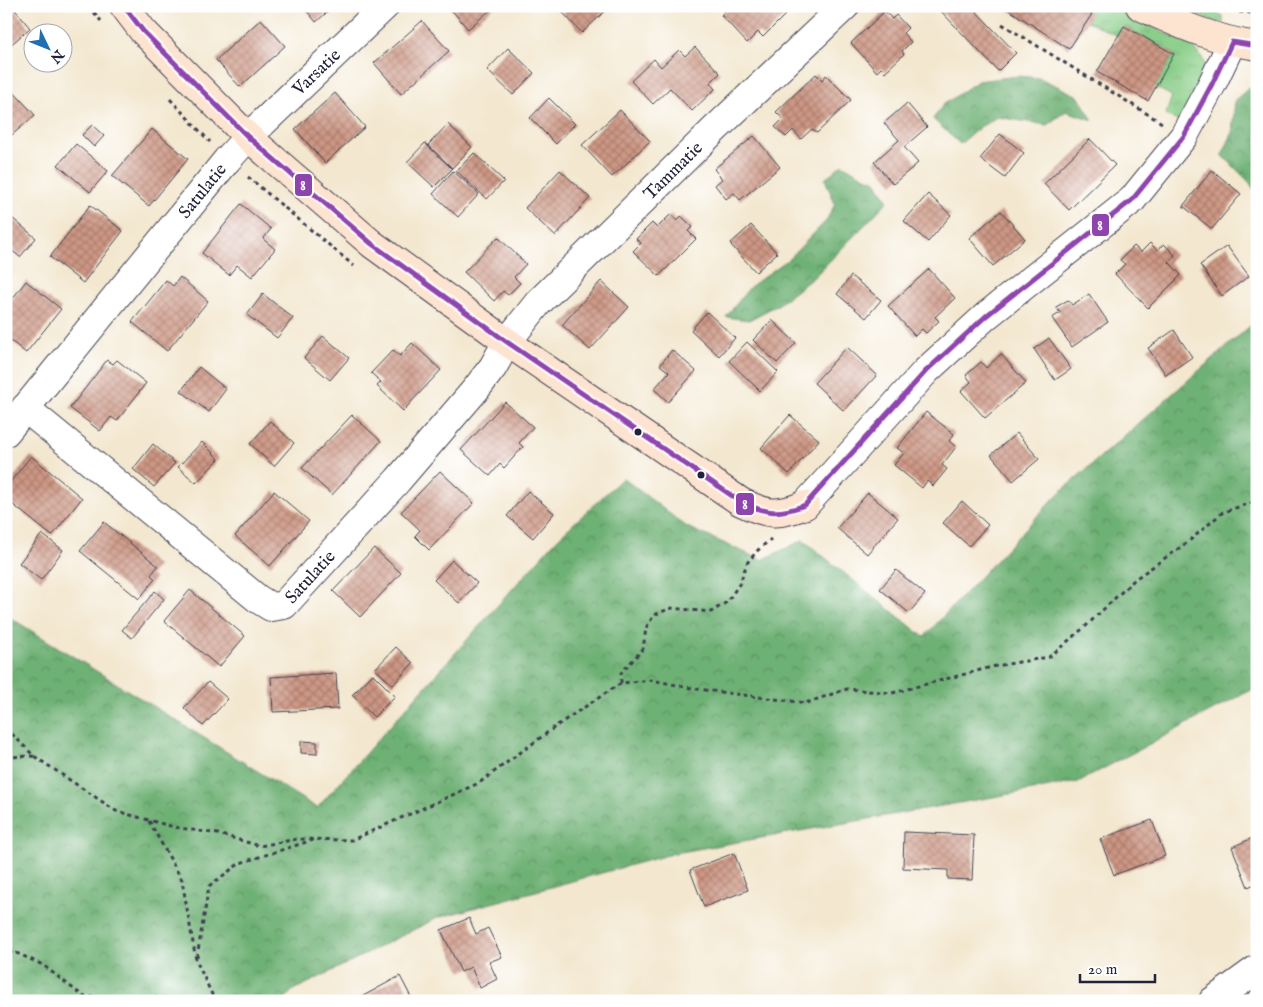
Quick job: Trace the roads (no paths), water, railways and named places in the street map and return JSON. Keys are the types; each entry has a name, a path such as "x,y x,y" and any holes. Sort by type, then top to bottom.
{"street":[{"path":"124,6 143,31 248,137 372,244 507,342 741,502 771,513 786,512 805,505 926,371 986,316 1132,200 1184,136 1212,84 1244,44 1188,28 1140,6"},
{"name":"Varsatie","path":"248,137 386,6"},
{"name":"Tammatie","path":"507,342 538,303 586,254 845,6"},
{"name":"Satulatie","path":"6,432 248,137"},
{"name":"Satulatie","path":"25,408 258,599 271,607 284,605 398,480 476,390 493,367 507,342"},
{"path":"1213,1001 1257,969"}]}
